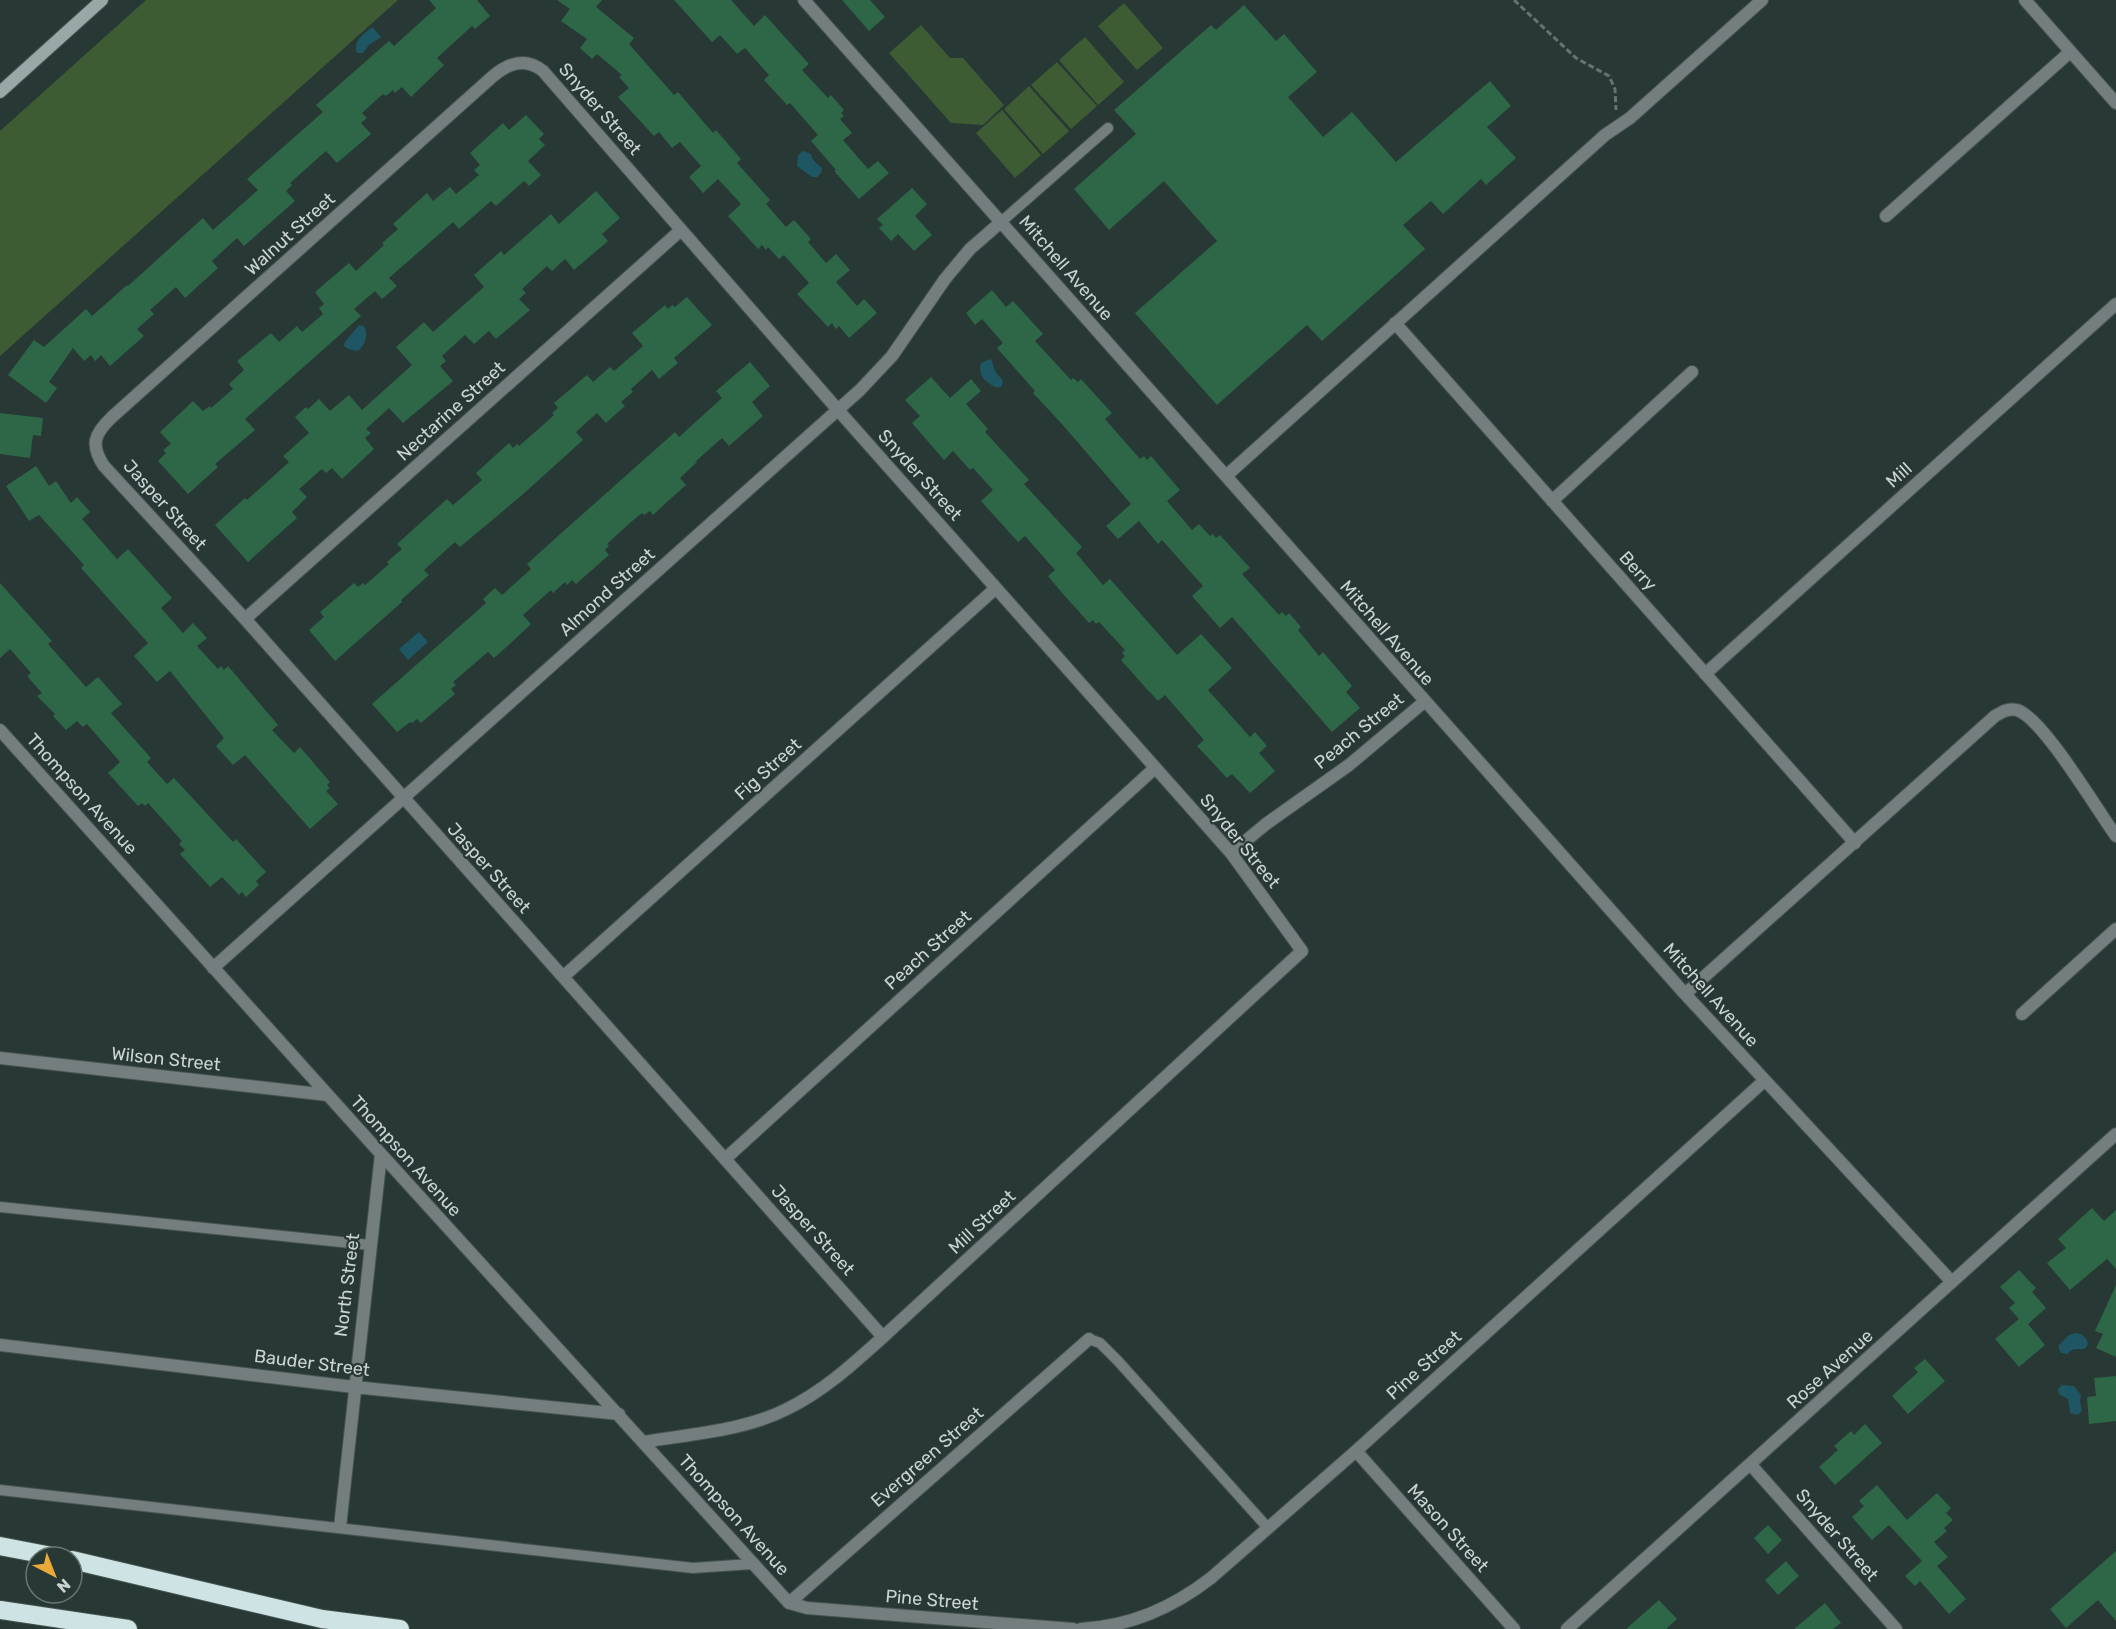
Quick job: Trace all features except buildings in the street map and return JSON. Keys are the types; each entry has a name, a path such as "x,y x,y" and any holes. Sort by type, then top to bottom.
{"highway":[{"path":"0,1546 24,1551"},
{"path":"84,1563 322,1619 400,1629"},
{"path":"0,1610 128,1629"}],"main road":[{"path":"0,92 102,0"}],"street":[{"name":"Mitchell Avenue","path":"804,0 1684,994 1952,1282"},
{"path":"1226,477 1605,135 1630,118 1762,0"},
{"path":"2025,0 2116,102"},
{"path":"1886,216 2070,52"},
{"name":"Snyder Street","path":"492,77 500,70 519,62 527,62 543,70 838,410 1231,853 1302,951"},
{"name":"Walnut Street","path":"112,417 492,77"},
{"name":"Almond Street","path":"213,968 860,390 892,356 945,279 963,257 1001,222"},
{"name":"Nectarine Street","path":"244,619 681,230"},
{"name":"Mill","path":"1705,674 2116,303"},
{"name":"Berry","path":"1395,323 1855,843"},
{"path":"1552,501 1692,372"},
{"name":"Jasper Street","path":"112,417 98,432 95,442 99,459 884,1337"},
{"name":"Fig Street","path":"562,977 996,588"},
{"name":"Peach Street","path":"1231,853 1266,824 1349,765 1424,702"},
{"path":"1684,994 1995,716 2005,710 2014,709 2022,713 2053,744 2116,836"},
{"name":"Thompson Avenue","path":"0,730 789,1603"},
{"name":"Peach Street","path":"724,1159 1155,768"},
{"path":"2022,1014 2116,929"},
{"name":"Mill Street","path":"643,1442 723,1429 759,1420 786,1410 813,1395 842,1374 1302,951"},
{"name":"Wilson Street","path":"0,1058 328,1095"},
{"name":"Pine Street","path":"1081,1629 1101,1628 1149,1616 1171,1605 1211,1578 1356,1451 1764,1081"},
{"name":"Rose Avenue","path":"1567,1629 2116,1134"},
{"name":"North Street","path":"340,1527 381,1154"},
{"name":"Evergreen Street","path":"789,1603 1089,1339"},
{"name":"Bauder Street","path":"0,1345 354,1387 619,1414"},
{"name":"Mason Street","path":"1356,1451 1514,1629"},
{"name":"Snyder Street","path":"1751,1465 1896,1629"},
{"name":"Pine Street","path":"789,1603 807,1608 1073,1629"}],"lane":[{"path":"1001,222 1108,128"},
{"path":"0,1207 370,1245"},
{"path":"1089,1339 1100,1343 1118,1360 1268,1528"},
{"path":"0,1490 693,1568 752,1564"}],"path":[{"path":"1514,0 1576,58 1609,76 1615,89 1617,127"}],"green space":[{"path":"146,0 398,0 0,356 0,131"},
{"path":"1124,3 1163,48 1137,70 1098,26"},
{"path":"921,25 950,58 963,58 1004,105 983,125 951,123 889,53"},
{"path":"1085,37 1124,82 1098,105 1059,60"},
{"path":"1057,62 1097,106 1071,129 1031,85"},
{"path":"1029,86 1069,131 1043,154 1004,109"},
{"path":"1002,110 1041,155 1015,178 976,133"}],"water":[{"path":"372,27 381,37 369,45 363,53 357,53 357,41"},
{"path":"802,151 810,153 814,161 822,168 817,177 812,177 797,166 798,156"},
{"path":"359,325 364,326 365,329 364,343 357,351 348,349 344,346 345,342"},
{"path":"990,359 995,371 1003,381 1002,386 998,388 987,382 980,372 981,363"},
{"path":"419,632 428,642 408,660 399,649"},
{"path":"2076,1333 2086,1338 2088,1344 2086,1347 2072,1350 2067,1354 2061,1353 2058,1346 2069,1335"},
{"path":"2062,1385 2074,1386 2081,1395 2082,1410 2078,1415 2070,1413 2068,1399 2059,1394 2058,1389"}]}
